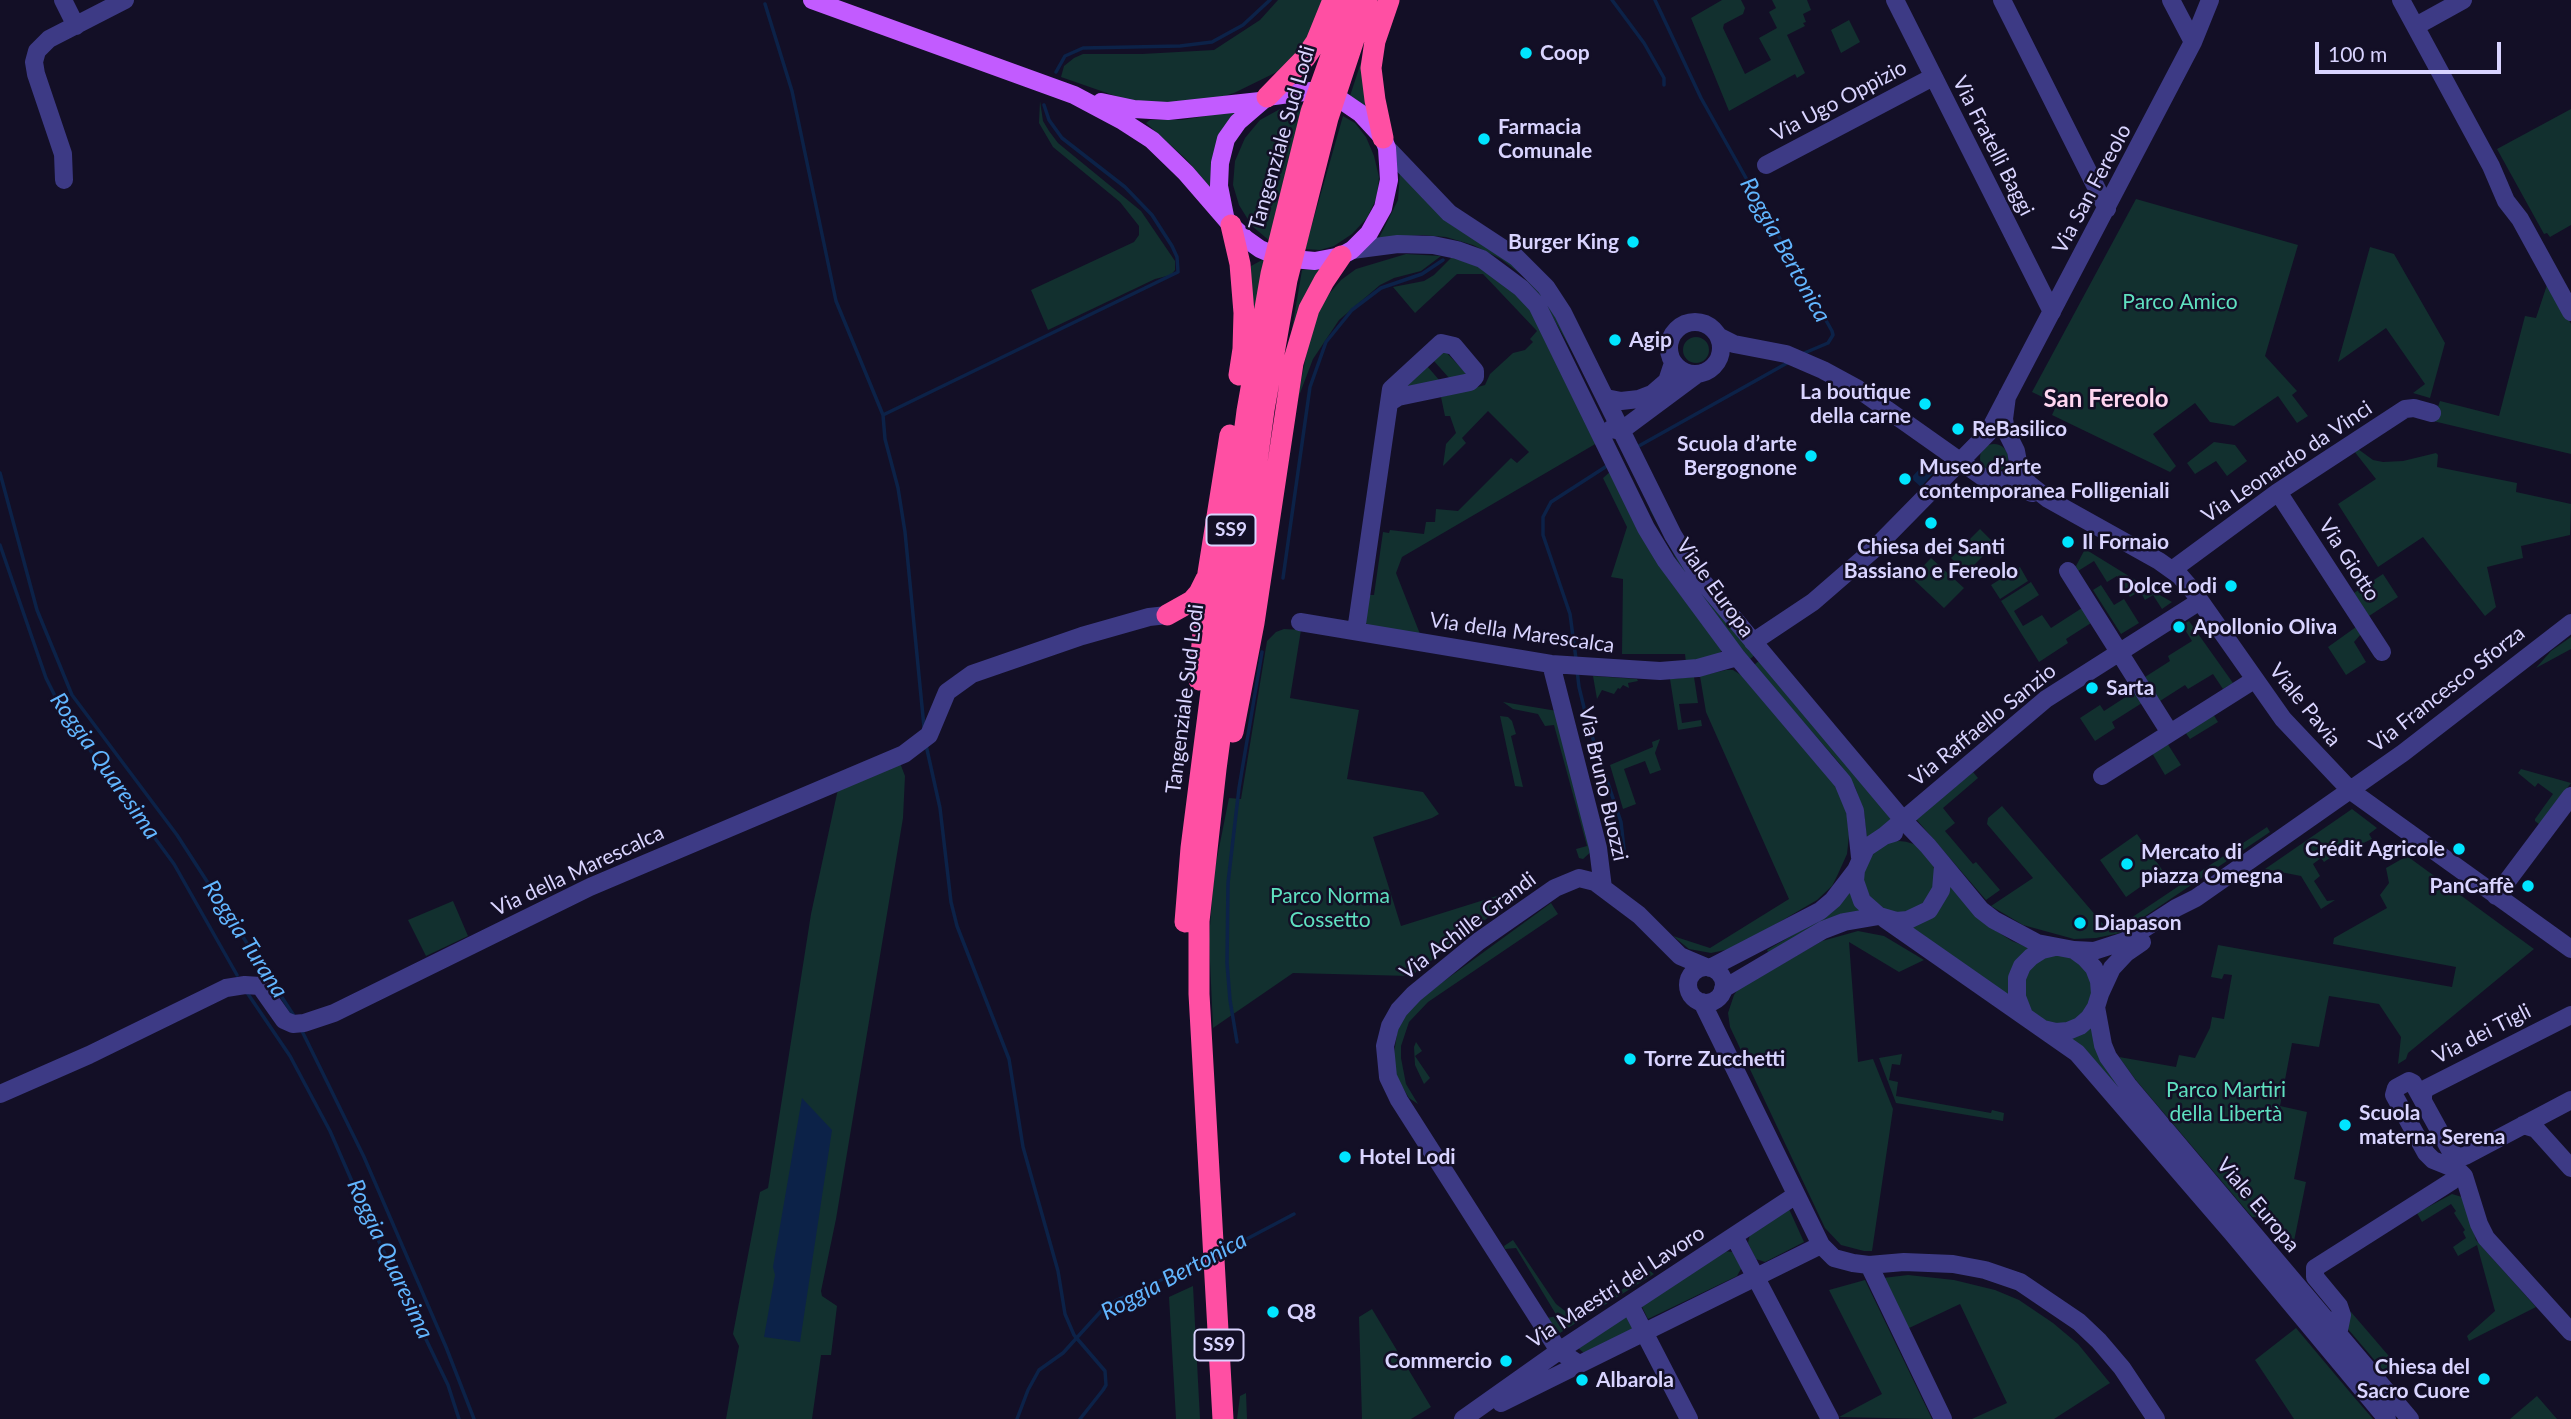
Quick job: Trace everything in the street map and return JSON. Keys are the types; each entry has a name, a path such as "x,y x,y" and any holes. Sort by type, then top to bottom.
{"highway":[{"path":"1264,99 1305,58 1316,42 1333,0"},
{"name":"Tangenziale Sud Lodi","path":"1223,1419 1208,1276 1185,941 1189,872 1247,411 1288,235 1332,77 1350,0"},
{"name":"SS9","path":"1332,77 1367,0"},
{"path":"1385,143 1371,68 1378,29 1389,0"},
{"path":"1198,787 1197,719 1201,642 1243,349 1244,313 1240,264 1228,220"},
{"path":"1216,769 1231,739 1243,684 1293,363 1309,309 1347,253"},
{"name":"Tangenziale Sud Lodi","path":"1206,1241 1199,931 1216,769 1279,277"},
{"path":"1167,615 1192,601 1209,573"},
{"path":"1167,615 1190,628 1201,642"},
{"name":"Tangenziale Sud Lodi","path":"1208,1276 1208,1419"}],"main road":[{"path":"812,0 1074,95 1134,110 1208,109 1311,91 1338,98 1360,113 1385,143 1389,180 1384,208 1369,233 1347,253 1315,261 1281,258 1259,249 1152,140 1074,95"},
{"path":"1228,220 1219,186 1220,163 1226,139 1238,122 1264,99"}],"street":[{"path":"63,0 76,26"},
{"path":"64,180 63,155 33,62 41,45 125,0"},
{"name":"Via Fratelli Baggi","path":"1895,0 2052,312"},
{"path":"2002,0 2107,209"},
{"path":"2171,0 2193,42"},
{"name":"Via San Fereolo","path":"1973,448 2007,396 2107,209 2193,42 2210,0"},
{"path":"2401,0 2491,166 2506,201 2520,219 2571,312"},
{"path":"2416,26 2463,0"},
{"name":"Via Ugo Oppizio","path":"1766,165 1934,77"},
{"name":"Viale Europa","path":"1385,143 1449,213 1516,257 1546,287 1563,313 1673,535 1693,568 1711,594 1918,838 1928,846 1981,910 1994,920 2021,936 2074,950 2094,968 2099,981 2098,1001 2103,1045 2122,1091"},
{"name":"Viale Europa","path":"1347,253 1398,244 1433,245 1482,258 1521,288 1537,305 1608,427 1628,444"},
{"path":"1691,322 1704,323 1718,336 1721,353 1718,362 1704,373 1696,375 1679,370 1673,363 1669,347 1675,331 1691,322"},
{"name":"Viale Europa","path":"1550,327 1646,528 1665,561 1737,657 1843,782 1855,811 1857,892 1870,910 2077,1053 2122,1091 2239,1228 2338,1335 2410,1419"},
{"name":"Viale Pavia","path":"1718,336 1734,344 1794,358 1858,389 1935,442 1973,448 1978,473 1984,478 1998,480 2054,502"},
{"path":"1356,631 1390,393 1393,385 1441,343 1454,346 1475,371 1475,377 1470,382 1398,397 1390,402"},
{"name":"Viale Pavia","path":"1718,362 1736,352 1761,349"},
{"path":"1606,398 1621,401 1652,394 1667,381 1673,363"},
{"path":"1628,444 1696,375"},
{"name":"Via San Fereolo","path":"2007,396 2004,419 2014,451"},
{"name":"Via Leonardo da Vinci","path":"2172,570 2278,492 2405,409 2414,408 2432,413"},
{"path":"1753,642 1813,603 1873,550 1973,448 2000,436 2014,451 2011,472 1998,480"},
{"name":"Viale Pavia","path":"2014,451 2024,479 2054,502 2172,570 2200,601 2283,719 2351,791 2571,950"},
{"name":"Via Giotto","path":"2278,492 2382,652"},
{"path":"2068,571 2170,733"},
{"name":"Via Raffaello Sanzio","path":"1884,836 2046,699 2200,601"},
{"name":"Via della Marescalca","path":"0,1094 89,1055 226,988 260,986 284,1020 298,1023 334,1013 590,887 904,754 926,738 947,691 972,674 1082,636 1149,617 1167,615"},
{"name":"Via della Marescalca","path":"1300,622 1551,664 1660,671 1711,666 1737,657"},
{"name":"Via Francesco Sforza","path":"2196,898 2351,791 2571,623"},
{"name":"Via Bruno Buozzi","path":"1551,664 1598,848 1603,888 1639,915 1680,956 1708,967"},
{"path":"2102,776 2254,680"},
{"path":"2496,896 2571,796"},
{"path":"1918,838 1895,833 1874,841 1833,900 1820,911 1694,972 1688,984 1692,996 1714,996 1823,930 1844,922 1882,918 1908,920 1929,910 1941,890 1943,866"},
{"name":"Via Achille Grandi","path":"1559,1350 1399,1100 1388,1077 1385,1046 1390,1027 1399,1010 1414,994 1479,941 1555,888 1571,881 1587,879 1603,888"},
{"path":"2074,950 2094,951 2125,942 2196,898"},
{"path":"2043,1029 2056,1032 2080,1026 2098,1001 2107,976 2118,961 2184,913 2196,898"},
{"name":"Via Bruno Buozzi","path":"1656,933 1688,984"},
{"path":"2024,1015 2017,997 2017,978 2022,966 2042,950 2055,947"},
{"path":"1708,967 1721,975 1714,996 1720,1040 1821,1245 1834,1258 1853,1264 1954,1264 1985,1270 2020,1282 2079,1322 2122,1368 2156,1419"},
{"name":"Via dei Tigli","path":"2423,1101 2423,1093 2427,1088 2571,1015"},
{"path":"2459,1173 2429,1158 2395,1099 2394,1090 2411,1082 2459,1173 2486,1238 2571,1332"},
{"path":"2338,1335 2342,1315 2339,1306 2315,1276 2315,1268 2459,1173 2462,1157 2571,1100"},
{"path":"2523,1125 2536,1129 2571,1168"},
{"name":"Via Maestri del Lavoro","path":"1463,1419 1559,1350 1796,1195"},
{"name":"Viale Europa","path":"2239,1228 2387,1419"},
{"path":"1734,1236 1830,1419"},
{"name":"Via Maestri del Lavoro","path":"1469,1419 1821,1245"},
{"path":"1869,1265 1943,1419"},
{"path":"1630,1305 1689,1419"},
{"path":"1559,1350 1579,1364"}],"green space":[{"path":"1278,0 1328,0 1318,25 1283,69 1234,93 1208,101 1181,104 1127,100 1061,77 1064,66 1083,54 1214,50 1260,20"},
{"path":"1722,0 1741,0 1745,8 1743,14 1724,24 1723,28 1745,74 1771,60 1759,38 1777,28 1769,12 1776,8 1772,0 1807,0 1811,10 1803,14 1805,26 1787,35 1805,73 1797,78 1795,74 1729,111 1691,18"},
{"path":"1849,20 1860,42 1841,53 1831,30"},
{"path":"1365,50 1367,107 1350,96"},
{"path":"1040,101 1043,121 1058,143 1141,211 1175,261 1175,270 1171,275 1155,279 1048,330 1031,290 1134,242 1139,235 1139,226 1120,202 1053,147 1039,123"},
{"path":"1307,104 1271,242 1252,226 1239,205 1233,185 1235,161 1245,138 1260,120 1280,109"},
{"path":"2571,109 2571,225 2550,237 2547,233 2544,234 2497,149"},
{"path":"1235,111 1238,113 1211,188 1186,159 1146,123 1150,120 1182,120"},
{"path":"1343,116 1355,123 1366,137 1374,156 1379,177 1377,197 1367,218 1352,234 1334,246 1320,250 1305,249"},
{"path":"1400,171 1450,224 1501,255 1524,273 1546,298 1583,371 1542,298 1522,275 1501,259 1473,245 1446,237 1422,235 1379,238 1398,200"},
{"name":"Parco Amico","path":"2136,199 2298,245 2265,356 2297,391 2292,395 2308,416 2297,423 2278,396 2234,426 2210,422 2195,403 2153,434 2176,466 2170,472 2052,415 2057,404 2032,392"},
{"path":"2370,247 2394,254 2445,343 2430,398 2413,393 2425,384 2386,328 2338,362"},
{"path":"1406,254 1441,256 1421,271 1394,278 1380,285 1339,320 1313,359 1297,401 1312,326 1324,300 1341,280 1356,269"},
{"path":"1452,257 1482,268 1522,300 1531,311 1597,443 1402,557 1396,573 1420,634 1368,625 1365,622 1368,595 1374,595 1383,532 1389,533 1390,530 1424,534 1426,522 1435,522 1436,509 1458,511 1511,458 1517,463 1529,452 1488,411 1462,438 1466,443 1443,466 1446,444 1456,433 1450,416 1445,416 1441,397 1485,385 1490,374 1513,353 1525,350 1533,342 1530,339 1537,331 1483,274 1457,274 1415,313 1393,287 1424,281"},
{"path":"1262,260 1266,262 1255,330 1249,274 1251,266"},
{"path":"1321,268 1291,335 1302,270"},
{"path":"2548,282 2571,324 2571,454 2433,421 2440,401 2499,416 2525,316 2536,318"},
{"path":"1696,337 1705,341 1709,350 1705,359 1696,363 1687,359 1683,350 1687,341"},
{"path":"1444,350 1466,376 1450,379 1433,360"},
{"path":"1427,366 1440,381 1405,391 1401,385"},
{"path":"2214,442 2235,445 2247,461 2227,476 2216,461 2195,474 2187,463"},
{"path":"1994,444 2004,448 2008,458 2004,468 1994,472 1984,468 1980,458 1984,448"},
{"path":"2358,449 2373,460 2383,462 2403,461 2436,453 2437,467 2517,483 2516,492 2571,504 2570,535 2521,546 2523,558 2487,567 2496,607 2485,616 2423,537 2378,567 2338,504 2376,479 2354,451"},
{"path":"1611,471 1667,577 1722,650 1719,654 1686,663 1685,654 1622,654 1623,579 1611,577 1627,527 1603,478"},
{"path":"1649,501 1756,654 1750,659 1680,566 1650,510"},
{"path":"1980,529 1995,544 1966,573 1951,558"},
{"path":"2085,549 2172,602 2162,609 2153,595 2145,600 2140,591 2130,597 2117,576 2107,582 2094,561 2078,571 2076,566"},
{"path":"1931,558 1964,588 1944,608 1912,578"},
{"path":"2020,567 2028,581 2000,599 1991,585"},
{"path":"2383,574 2398,597 2369,616 2354,593"},
{"path":"2031,582 2039,595 2014,611 2023,626 2042,615 2051,628 2082,608 2091,623 2066,639 2068,643 2039,662 2001,601"},
{"path":"2101,585 2114,605 2124,599 2139,623 2121,634 2093,590"},
{"path":"2189,621 2233,683 2223,689 2213,674 2188,689 2185,685 2160,701 2145,677 2170,661 2168,656 2192,641 2182,625"},
{"path":"2356,627 2361,634 2354,642 2366,662 2346,675 2328,647"},
{"name":"Parco Norma Cossetto","path":"1284,629 1301,630 1290,698 1359,710 1347,779 1423,792 1439,814 1373,837 1401,926 1539,885 1514,898 1411,976 1293,973 1213,1028 1209,939 1214,873 1229,798 1241,799 1267,641 1276,632"},
{"path":"2571,637 2571,649 2536,668 2551,651"},
{"path":"1761,659 1894,818 1867,841 1864,812 1855,787 1840,764 1754,665"},
{"path":"1733,670 1741,675 1833,781 1846,806 1849,835 1847,854 1838,874 1832,886 1817,900 1735,948 1711,953 1689,949 1673,936 1710,948 1789,899 1706,712 1700,676"},
{"path":"1593,676 1638,681 1628,683 1629,688 1623,685 1614,694 1602,690 1597,699"},
{"path":"1694,677 1698,703 1679,704 1682,723 1701,720 1702,726 1678,730 1670,679"},
{"path":"2135,691 2142,703 2112,722 2115,728 2095,741 2080,718 2100,705 2104,711"},
{"path":"1503,702 1557,711 1593,850 1583,859 1579,858 1576,849 1587,846 1554,725 1545,726 1538,714 1513,709"},
{"path":"2213,714 2218,722 2190,739 2185,732"},
{"path":"1500,716 1508,717 1512,721 1516,734 1511,736 1523,787 1515,786"},
{"path":"1660,739 1655,753 1661,770 1650,774 1645,761 1624,769 1636,804 1623,809 1610,765 1653,747 1652,742"},
{"path":"2167,743 2181,765 2165,775 2152,753"},
{"path":"900,763 905,776 903,818 836,1219 821,1291 822,1296 837,1306 831,1355 821,1355 812,1419 726,1419 739,1346 733,1334 760,1192 768,1188 811,914 838,789"},
{"path":"2521,769 2571,783 2540,825 2535,819 2553,794 2538,783 2535,787 2518,773"},
{"path":"1973,772 1978,778 1943,808 1955,823 1945,831 2000,890 1986,900 1916,819"},
{"path":"2002,806 2103,924 2110,928 2122,924 2267,827 2270,832 2120,933 2074,939 2023,925 1991,906 2033,878 1987,824 1988,818"},
{"path":"2352,809 2377,828 2369,834 2372,839 2359,845 2355,841 2324,862 2321,858 2313,864 2320,876 2314,881 2327,901 2335,900 2321,909 2301,876 2265,869"},
{"path":"2137,834 2163,871 2126,897 2100,860"},
{"path":"1899,841 1919,847 1929,857 1935,877 1929,897 1919,907 1899,913 1879,907 1869,897 1863,877 1869,857 1879,847"},
{"name":"Parco Martiri della Libertà","path":"2407,856 2534,949 2398,1064 2401,1037 2379,1004 2329,996 2319,1047 2292,1043 2280,1106 2307,1112 2294,1179 2306,1182 2292,1251 2267,1218 2252,1217 2119,1057 2176,1067 2179,1055 2195,1058 2210,1028 2212,1017 2224,1019 2232,975 2224,974 2222,979 2211,977 2218,945 2452,987 2456,967 2333,944 2334,938 2387,908 2380,895 2389,883 2386,868"},
{"path":"1949,884 1987,925 2012,941 2030,948 2010,997 1908,926"},
{"path":"1850,892 1865,912 1769,954 1767,950 1831,913"},
{"path":"453,901 468,936 426,956 408,920"},
{"path":"1551,903 1558,914 1428,1002 1409,1022 1401,1046 1401,1058 1406,1084 1418,1104 1409,1098 1395,1075 1393,1059 1398,1028 1407,1013 1418,1000"},
{"path":"1858,931 1884,936 1924,960 1899,972 1849,942 1858,1062 1873,1059 1893,1109 1872,1251 1841,1245 1825,1228 1730,1027 1728,1013 1738,989 1822,941"},
{"path":"2051,955 2065,955 2078,961 2087,970 2093,990 2091,1003 2083,1015 2065,1025 2051,1025 2038,1019 2029,1010 2023,997 2023,983 2029,970 2038,961"},
{"path":"2090,1026 2405,1419 2067,1035"},
{"path":"1416,1042 1422,1051 1415,1056 1430,1078 1424,1084 1415,1065 1414,1047"},
{"path":"1902,1054 1900,1065 1892,1064 1889,1080 1898,1082 1896,1096 1991,1113 1992,1110 2004,1113 2003,1121 1896,1103 1879,1058"},
{"path":"2452,1194 2462,1197 2467,1206 2476,1240 2536,1307 2469,1341 2467,1336 2495,1311 2477,1245 2458,1256 2453,1247 2466,1238 2463,1232 2465,1230 2451,1204 2422,1222 2417,1213"},
{"path":"1789,1209 1804,1242 1765,1262 1756,1259 1748,1243 1750,1234"},
{"path":"1513,1240 1556,1304 1569,1314 1585,1314 1650,1271 1654,1274 1560,1333 1547,1318 1557,1316 1516,1248 1505,1249 1504,1246"},
{"path":"1724,1251 1733,1252 1742,1267 1737,1276 1648,1319 1642,1307 1644,1304"},
{"path":"1908,1275 1954,1280 1995,1290 2019,1300 2078,1344 2110,1383 2054,1419 1972,1419 2007,1403 1960,1304 1907,1329 1883,1278"},
{"path":"1865,1280 1932,1419 1839,1417 1882,1394 1829,1290"},
{"path":"1193,1286 1200,1419 1176,1419 1169,1297"},
{"path":"1372,1309 1431,1407 1411,1419 1362,1419 1359,1317"},
{"path":"2351,1312 2400,1369 2388,1376 2348,1329"},
{"path":"1625,1315 1634,1326 1632,1330 1584,1353 1578,1348"},
{"path":"2296,1328 2373,1419 2294,1419 2255,1360"},
{"path":"1246,1393 1247,1419 1237,1419 1240,1396"},
{"path":"2537,1396 2557,1419 2510,1419"}],"water":[{"path":"1925,463 1935,471 1921,487 1911,478"},
{"path":"802,1098 832,1130 800,1342 764,1337 775,1275 773,1267"}],"waterway":[{"path":"1056,72 1065,56 1083,48 1180,46 1212,42 1243,25 1270,0"},
{"path":"1612,0 1644,43 1664,78 1664,85"},
{"name":"Roggia Bertonica","path":"1655,0 1701,98 1832,331 1833,335 1828,343 1802,354"},
{"path":"765,4 792,91 836,301 883,415 885,439 898,488 905,532 924,727"},
{"path":"883,415 1178,272 1177,257 1172,246 1152,215 1125,187 1062,138 1049,120 1044,105"},
{"path":"1283,578 1310,387 1326,342 1352,310 1381,288 1422,274 1443,260"},
{"name":"Roggia Bertonica","path":"1637,447 1789,362"},
{"name":"Roggia Bertonica","path":"1576,659 1570,614 1543,535 1543,517 1551,502 1610,464"},
{"name":"Roggia Turana","path":"0,473 37,610 72,695 177,835 296,1019"},
{"name":"Roggia Quaresima","path":"0,545 46,678 65,716 174,864 237,975"},
{"path":"1237,1042 1227,963 1228,883 1239,788 1262,652"},
{"name":"Roggia Bertonica","path":"1577,670 1588,724 1621,822 1624,849"},
{"path":"926,745 940,808 951,902 957,926 1009,1059 1023,1147 1058,1271 1065,1314 1074,1335 1105,1371 1106,1385 1080,1419"},
{"name":"Roggia Quaresima","path":"248,994 290,1056 330,1131 371,1225 448,1385 459,1419"},
{"name":"Roggia Turana","path":"301,1029 364,1157 474,1419"},
{"name":"Roggia Bertonica","path":"1222,1252 1294,1214"},
{"name":"Roggia Bertonica","path":"1017,1419 1039,1370 1063,1353 1102,1310 1117,1300 1205,1260"}],"place":[{"name":"Coop","path":"1526,53"},
{"name":"Farmacia Comunale","path":"1484,139"},
{"name":"Burger King","path":"1633,242"},
{"name":"Agip","path":"1615,340"},
{"name":"La boutique della carne","path":"1925,404"},
{"name":"ReBasilico","path":"1958,429"},
{"name":"Scuola d’arte Bergognone","path":"1811,456"},
{"name":"Museo d’arte contemporanea Folligeniali","path":"1905,479"},
{"name":"Chiesa dei Santi Bassiano e Fereolo","path":"1931,523"},
{"name":"Il Fornaio","path":"2068,542"},
{"name":"Dolce Lodi","path":"2231,586"},
{"name":"Apollonio Oliva","path":"2179,627"},
{"name":"Sarta","path":"2092,688"},
{"name":"Crédit Agricole","path":"2459,849"},
{"name":"Mercato di piazza Omegna","path":"2127,864"},
{"name":"PanCaffè","path":"2528,886"},
{"name":"Diapason","path":"2080,923"},
{"name":"Torre Zucchetti","path":"1630,1059"},
{"name":"Scuola materna Serena","path":"2345,1125"},
{"name":"Hotel Lodi","path":"1345,1157"},
{"name":"Q8","path":"1273,1312"},
{"name":"Commercio","path":"1506,1361"},
{"name":"Chiesa del Sacro Cuore","path":"2484,1379"},
{"name":"Albarola","path":"1582,1380"}],"district":[{"name":"San Fereolo","path":"2106,399"}]}
